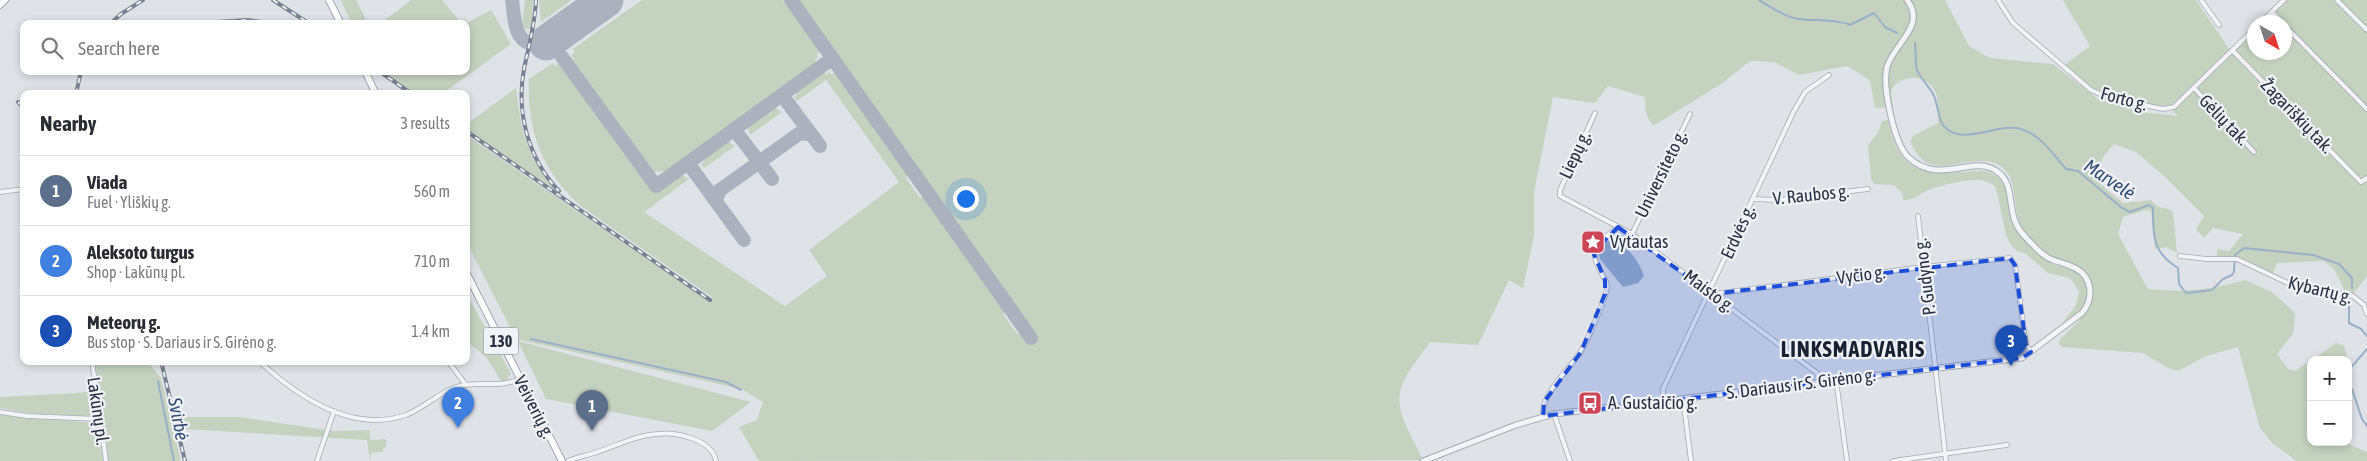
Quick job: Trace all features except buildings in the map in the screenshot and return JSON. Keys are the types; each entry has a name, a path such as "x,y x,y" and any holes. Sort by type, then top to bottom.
{"main road":[{"path":"0,5 6,0"},
{"path":"329,0 339,20"},
{"path":"367,75 374,90"},
{"name":"Veiverių g.","path":"470,280 562,461"}],"street":[{"name":"S. Dariaus ir S. Girėno g.","path":"1423,461 1543,416 1554,414 2016,359 2031,352 2086,308 2090,295 2088,282 2080,271 2074,267 2058,263 2038,250 2018,228 2013,214 2008,185 1995,169 1980,166 1953,170 1936,170 1916,164 1904,153 1893,128 1886,76 1888,64 1913,23 1913,11 1907,0"},
{"name":"Forto g.","path":"1998,0 2013,24 2062,67 2101,95 2167,109 2174,107 2247,36"},
{"path":"2201,0 2219,25"},
{"path":"2269,15 2284,0"},
{"path":"2337,0 2367,30"},
{"path":"2272,12 2275,15"},
{"path":"2292,33 2367,109"},
{"name":"Žagariškių tak.","path":"2232,51 2361,182 2367,178"},
{"name":"Erdvės g.","path":"1663,401 1663,390 1711,293 1799,102 1805,92 1829,75"},
{"name":"Gėlių tak.","path":"2194,88 2254,152"},
{"name":"Liepų g.","path":"1561,198 1560,190 1595,114"},
{"name":"Universiteto g.","path":"1632,234 1690,114"},
{"name":"V. Raubos g.","path":"1753,199 1779,200 1868,189"},
{"path":"0,192 20,190"},
{"name":"Maisto g.","path":"1561,198 1632,234 1817,373 1820,382"},
{"name":"P. Gudyno g.","path":"1918,216 1946,461"},
{"name":"Universiteto g.","path":"1543,416 1544,402 1581,352 1605,294 1605,280 1593,252 1598,244 1618,227"},
{"name":"Kybartų g.","path":"2180,256 2207,259 2235,259 2292,286 2354,296 2364,305 2367,314"},
{"name":"Vyčio g.","path":"1711,293 2010,258 2015,265 2026,345 2031,352"},
{"name":"Lakūnų pl.","path":"92,365 106,461"},
{"path":"263,365 298,394 334,411 375,419 398,417 424,406 453,388 466,384 503,385 520,379"},
{"path":"451,365 466,384"},
{"path":"1836,380 1847,461"},
{"path":"1683,398 1691,461"},
{"path":"318,461 334,411"},
{"path":"0,412 27,416 99,419"},
{"path":"1554,414 1570,461"},
{"path":"568,461 657,434 684,436 696,441 709,448 715,454 716,461"},
{"path":"1893,461 2007,445"}],"highlighted area":[{"path":"1618,227 1712,294 2010,258 2015,265 2026,345 2031,352 2022,358 1543,416 1544,402 1581,352 1605,294 1605,280 1593,252"}],"green space":[{"path":"341,0 356,0 366,20 350,20"},
{"path":"411,0 442,0 459,20 385,20"},
{"path":"525,0 533,0 531,29 524,28 522,25"},
{"path":"539,0 572,0 541,22"},
{"path":"642,0 783,0 820,52 815,60 818,63 669,171 651,172 572,61 574,59 571,55 575,52 573,49"},
{"path":"797,0 1945,0 1969,46 1990,58 2053,64 2098,99 2149,113 2178,116 2171,109 2101,95 2062,67 2090,46 2063,0 2196,0 2230,50 2247,34 2247,60 2292,60 2292,15 2266,15 2282,0 2367,0 2367,276 2353,294 2345,291 2334,269 2323,261 2277,263 2273,273 2243,259 2217,258 2217,249 2229,251 2243,234 2213,228 2204,238 2196,229 2204,216 2164,176 2136,152 2114,144 2102,158 2100,184 2123,203 2151,200 2158,207 2166,208 2173,212 2177,253 2166,247 2155,249 2151,211 2146,210 2123,217 2118,234 2148,289 2197,290 2245,280 2272,292 2295,313 2293,334 2277,354 2288,369 2295,371 2307,363 2307,446 2352,445 2367,452 2367,461 2297,461 2272,443 2260,428 2238,347 2206,356 2178,371 2168,368 2143,353 2062,347 2058,342 2085,313 2092,300 2092,284 2089,277 2080,268 2047,254 2028,236 2018,219 2012,182 2002,167 1988,161 1938,166 1924,161 1918,155 1910,141 1913,136 1938,123 1937,96 1929,83 1917,78 1904,79 1894,86 1891,92 1893,107 1875,108 1870,80 1847,66 1799,75 1774,62 1750,61 1721,84 1653,126 1646,114 1645,97 1608,86 1595,103 1553,97 1534,192 1534,236 1523,288 1509,280 1478,345 1430,342 1408,373 1402,386 1399,400 1400,409 1423,460 759,461 739,427 757,420 763,402 741,389 516,339 470,249 470,138 710,302 712,297 582,207 568,194 547,165 534,134 529,98 529,79 553,63 555,66 559,64 562,68 564,66 655,193 681,174 689,179 644,212 785,306 827,276 809,250 899,182 826,80 797,101 794,97 797,95 795,92 824,71 826,75 829,72 831,75 836,72 910,175 906,178 920,198 924,196 1007,311 1003,314 1017,334 1021,332 1028,341 1036,336"},
{"path":"491,10 511,44 470,74 470,21"},
{"path":"388,75 468,75 447,90 408,90"},
{"path":"516,88 520,118 527,144 539,168 557,192 470,133 470,122"},
{"path":"774,107 782,112 750,135 747,126"},
{"path":"1888,120 1898,150 1905,160 1914,166 1936,172 1984,171 1990,172 2000,179 2007,193 2015,227 2023,237 2047,261 2076,272 2084,280 2088,293 2082,308 2062,323 2076,305 2079,291 2070,278 2048,273 2025,253 2017,251 2011,245 2006,235 1996,188 1991,183 1975,180 1945,185 1907,200 1903,200 1902,193 1894,185 1874,184 1871,179 1868,145 1878,133 1882,121"},
{"path":"727,141 735,146 704,168 701,164 704,162 702,159"},
{"path":"470,299 511,374 506,381 501,381 487,358 470,344"},
{"path":"518,341 751,402 712,431 546,399"},
{"path":"2336,343 2344,346 2347,355 2347,356 2318,356"},
{"path":"96,365 150,365 161,378 181,461 109,461"},
{"path":"93,391 96,413 91,416 29,413 0,408 0,397"},
{"path":"0,415 97,423 103,461 0,461"},
{"path":"178,417 239,417 333,431 370,430 370,440 386,439 386,447 383,448 383,452 371,453 370,461 367,440 184,429"}],"water":[{"path":"1616,238 1633,255 1642,270 1644,276 1638,283 1623,287 1600,259 1598,250 1606,242"}],"waterway":[{"name":"Marvelė","path":"1759,0 1789,16 1805,20 1826,20 1850,25 1874,13 1885,27 1897,33"},
{"name":"Marvelė","path":"1915,43 1917,70 1934,96 1943,125 1950,131 1969,135 2002,129 2021,129 2041,140 2066,169 2078,171 2122,208 2130,212 2149,205 2153,208 2153,227 2156,242 2163,256 2178,268 2179,284 2186,293 2212,290 2223,279 2232,275 2234,272 2235,255 2244,248 2313,255 2339,264 2352,278 2352,288"},
{"name":"Marvelė","path":"2349,299 2349,323 2361,329 2367,336"},
{"path":"531,339 726,382 741,390"},
{"name":"Marvelė","path":"2352,366 2367,349"},
{"name":"Svirbė","path":"158,381 174,461"},
{"name":"Marvelė","path":"2352,389 2362,419 2367,426"}],"taxiway":[{"path":"512,0 518,33 522,39 528,43 546,43"},
{"path":"791,0 1031,338"},
{"path":"562,57 656,186 833,58"},
{"path":"782,95 820,146"},
{"path":"734,129 772,179"},
{"path":"716,200 720,190 800,133 809,134"},
{"path":"688,163 744,240"}],"runway":[{"path":"546,43 606,0"}],"railway":[{"path":"114,20 143,0"},
{"path":"273,0 304,20"},
{"path":"536,0 522,85 523,118 532,150 548,178 559,191"},
{"path":"77,90 80,75"},
{"path":"385,75 406,90"},
{"path":"470,134 710,300"},
{"path":"162,365 185,461"}],"place":[{"name":"Vytautas","path":"1593,242"},
{"name":"Meteorų g.","path":"2011,366"},
{"name":"A. Gustaičio g.","path":"1590,403"},
{"name":"Aleksoto turgus","path":"458,428"},
{"name":"Viada","path":"592,431"}],"district":[{"name":"LINKSMADVARIS","path":"1853,349"}]}
